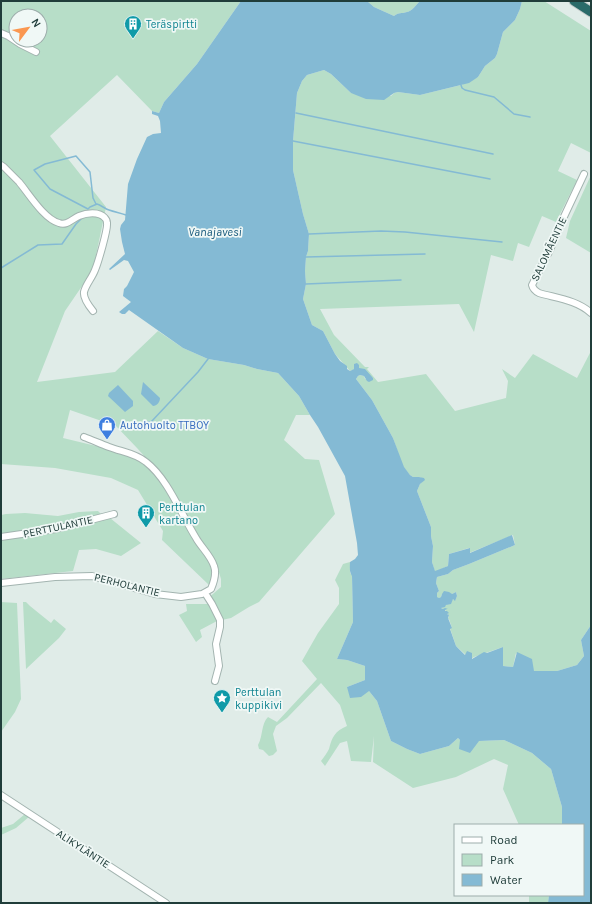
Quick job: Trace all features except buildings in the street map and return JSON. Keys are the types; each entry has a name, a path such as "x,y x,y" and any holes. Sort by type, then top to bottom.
{"highway":[{"path":"574,1 591,12"}],"street":[{"path":"1,33 36,52"},
{"path":"1,165 19,182 39,207 54,221 63,224 79,216 93,213 102,215 106,218 107,227 99,259 84,293 85,299 93,311"},
{"name":"SALOMÄENTIE","path":"584,174 550,250 532,285 532,288 538,293 567,300 582,306 591,313"},
{"path":"84,437 108,447 134,455 147,463 169,491 192,532 214,566 215,577 213,584 211,589 205,593 220,620 216,644 219,666 215,682"},
{"name":"PERTTULANTIE","path":"1,537 56,529 114,514"},
{"name":"PERHOLANTIE","path":"1,583 55,577 92,576 156,594 181,597 205,593"},
{"name":"ALIKYLÄNTIE","path":"1,795 166,903"}],"green space":[{"path":"1,1 241,1 197,64 164,102 159,113 152,111 117,75 50,136 106,207 93,270 65,311 37,382 115,372 158,331 183,348 208,359 278,373 299,396 310,415 296,415 284,440 305,459 319,460 335,514 259,602 231,618 217,621 200,630 202,637 196,642 179,615 187,611 186,604 208,604 206,600 221,587 221,579 217,566 163,477 116,426 70,410 63,438 125,453 141,461 167,489 209,560 212,572 209,585 162,540 163,531 138,490 111,478 55,468 1,464"},
{"path":"367,1 420,1 411,10 394,16 374,7"},
{"path":"522,1 544,1 591,31 591,153 571,143 558,171 577,180 556,222 542,216 529,247 518,243 513,261 491,255 474,332 459,304 320,309 334,335 365,367 369,367 367,369 378,382 426,374 455,411 506,398 508,381 502,369 515,378 533,354 577,378 591,351 591,625 581,640 584,656 577,665 557,671 534,671 516,653 513,667 503,666 503,647 471,659 456,646 450,628 452,628 448,619 449,615 441,608 453,599 455,600 457,596 456,592 452,594 442,594 439,598 436,597 439,591 436,583 437,577 448,574 453,570 515,545 513,535 469,553 469,548 449,554 448,566 435,572 432,562 433,546 431,527 417,491 424,479 413,477 403,467 393,438 372,400 356,379 360,375 364,376 365,379 373,378 355,368 350,371 335,354 323,331 312,325 303,299 306,284 305,271 309,234 293,170 293,141 297,93 302,81 307,75 324,70 331,74 351,93 391,96 398,92 420,95 461,85 478,77 485,66 495,58 503,32 515,20"},
{"path":"591,175 591,253 566,238 570,221"},
{"path":"98,511 102,515 69,523 1,535 1,515 25,513 58,516 79,512"},
{"path":"110,518 141,543 121,556 96,549 79,550 73,571 1,579 1,540 49,533"},
{"path":"350,562 350,573 352,575 353,622 337,659 347,660 365,666 365,680 347,687 369,691 377,701 391,741 420,754 449,746 458,738 460,740 479,741 504,740 532,753 551,769 562,807 562,824 519,824 503,789 508,765 494,759 456,777 413,788 373,762 374,736 371,762 351,761 347,741 340,743 325,766 321,761 329,749 331,741 337,732 347,726 340,705 321,683 287,718 276,726 273,734 277,751 273,755 269,756 263,750 259,749 258,745 263,727 268,717 277,722 317,679 302,661 318,633 339,604 339,588 335,580 343,564"},
{"path":"1,602 17,603 21,699 15,712 1,732"},
{"path":"23,602 26,602 51,623 54,619 66,629 59,638 26,669"},
{"path":"25,814 30,816 16,828 1,835 1,828 13,824"},
{"path":"529,896 549,896 548,903 529,903"}],"water":[{"name":"Vanajavesi","path":"241,1 367,1 374,7 394,16 411,10 420,1 522,1 515,20 503,32 495,58 485,66 478,77 469,83 420,95 398,92 384,100 366,99 351,93 331,74 324,70 307,75 302,81 297,93 293,141 293,170 309,234 305,271 306,284 303,299 312,325 323,331 335,354 340,361 347,366 347,369 350,371 354,369 354,364 357,363 359,368 365,369 373,378 373,380 369,382 364,376 360,375 356,379 372,400 393,438 404,467 413,477 424,478 425,480 420,484 417,491 431,527 433,546 432,562 435,571 448,566 449,554 470,548 470,553 512,535 515,545 453,570 448,574 437,577 436,583 439,591 437,593 437,597 441,597 444,591 452,594 456,592 457,596 455,601 453,599 451,604 441,608 448,609 445,611 449,613 447,614 449,615 448,618 452,628 450,629 456,646 465,655 467,651 472,653 472,659 484,652 487,653 503,647 503,666 513,667 517,652 532,659 534,671 557,671 577,665 584,656 581,640 591,625 591,903 548,903 549,896 584,896 584,824 562,824 562,807 551,769 532,753 504,740 479,741 470,753 459,749 460,740 458,738 449,746 420,754 391,741 377,701 369,691 361,697 350,698 347,687 365,680 365,666 347,660 337,659 353,622 352,576 350,571 350,562 358,555 357,543 345,476 299,396 278,373 208,359 183,348 129,310 125,314 119,312 131,302 123,296 124,289 134,272 128,261 124,260 110,270 109,269 125,254 120,229 125,220 128,184 147,137 153,134 161,133 158,116 152,114 152,111 159,113 164,102 197,64"},
{"path":"143,382 160,398 156,405 153,406 141,394"},
{"path":"118,385 133,401 133,406 125,412 108,396 109,393"}],"waterway":[{"path":"461,85 465,90 494,97 514,114 530,117"},
{"path":"296,113 493,154"},
{"path":"293,141 490,179"},
{"path":"88,209 50,189 34,170 45,164 76,156 90,172 93,198 96,204"},
{"path":"88,209 97,204 126,215"},
{"path":"1,268 38,245 62,244 76,224 83,217"},
{"path":"309,234 381,231 502,242"},
{"path":"306,257 425,254"},
{"path":"306,284 401,280"},
{"path":"146,422 151,422 198,372 208,359"}],"place":[{"name":"Teräspirtti","path":"133,39"},
{"name":"Autohuolto TTBOY","path":"107,440"},
{"name":"Perttulan kartano","path":"146,528"},
{"name":"Perttulan kuppikivi","path":"222,713"}]}
